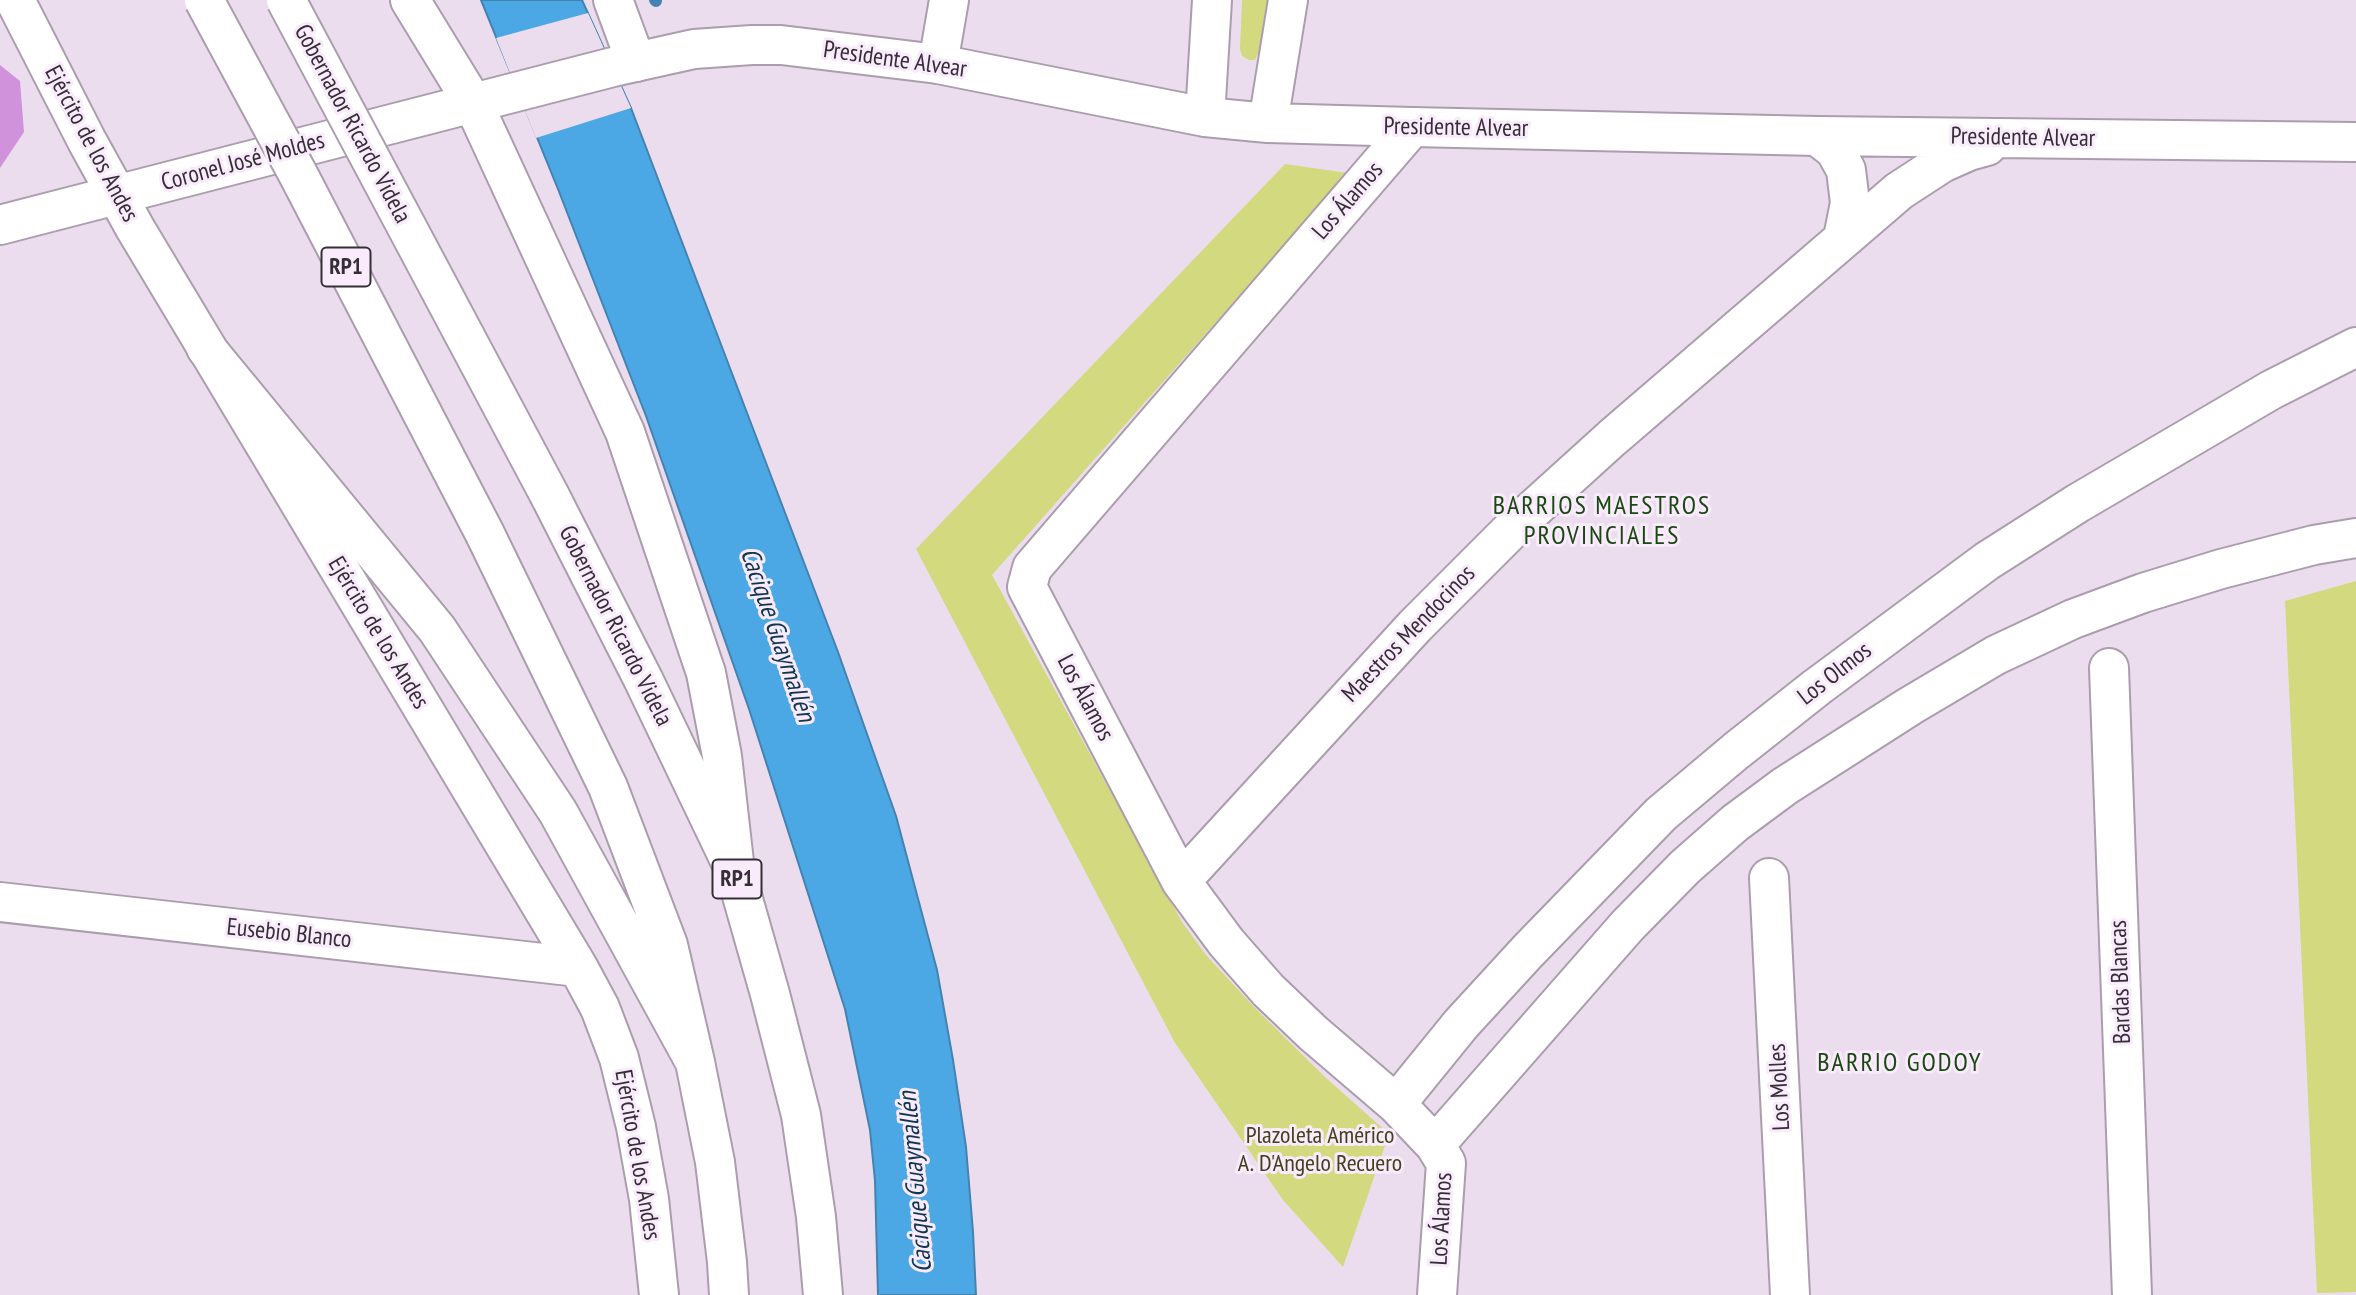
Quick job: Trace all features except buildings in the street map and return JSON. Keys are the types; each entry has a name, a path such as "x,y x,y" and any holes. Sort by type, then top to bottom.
{"main road":[{"name":"Ejército de los Andes","path":"15,0 116,195 600,1008 619,1058 636,1127 649,1199 659,1295"},
{"name":"RP1","path":"204,0 299,176 485,534 608,787 668,944 715,1161 726,1284"},
{"name":"Gobernador Ricardo Videla","path":"286,0 550,496 644,681 735,871 771,994 801,1115 816,1217 823,1295"},
{"path":"410,0 473,103 625,432 706,673 722,756 735,871"},
{"path":"613,0 624,65"},
{"path":"938,64 949,0"},
{"path":"1205,117 1212,0"},
{"path":"1268,123 1287,0"},
{"name":"Presidente Alvear","path":"567,79 694,49 781,45 938,64 1205,117 1268,123 1817,136 2356,142"},
{"name":"Coronel José Moldes","path":"0,225 567,79"},
{"name":"Los Álamos","path":"1412,128 1032,568 1027,587 1181,881 1226,942 1268,990 1395,1104 1435,1145 1446,1163 1437,1295"},
{"path":"1817,136 1835,150 1846,170 1850,203 1843,238"},
{"name":"Maestros Mendocinos","path":"1181,881 1390,652 1516,525 1899,191 1942,163 1969,151 2016,138"},
{"name":"Los Olmos","path":"1395,1104 1461,1024 1661,814 1817,687 1900,623 2010,546 2186,438 2356,346"},
{"path":"206,348 437,629 558,812 695,1062"},
{"path":"1435,1145 1637,915 1685,867 1735,823 1785,786 1996,655 2073,619 2143,593 2221,569 2356,538"},
{"name":"Bardas Blancas","path":"2109,668 2132,1295"},
{"name":"Los Molles","path":"1769,878 1790,1295"},
{"name":"Eusebio Blanco","path":"0,902 578,967"}],"green space":[{"path":"1242,0 1269,0 1255,60 1242,56 1240,49"},
{"name":"Plazoleta Américo A. D'Angelo Recuero","path":"1285,164 1348,173 992,575 1182,922 1206,955 1256,1009 1325,1077 1389,1134 1343,1267 1283,1200 1175,1043 916,549"},
{"path":"2356,581 2356,1292 2317,1293 2285,601"}],"water":[{"name":"Cacique Guaymallén","path":"481,0 582,0 631,108 838,652 896,816 937,970 953,1060 966,1147 976,1295 878,1295 875,1181 870,1130 845,1009 749,709 646,416"}],"pier":[{"path":"588,13 631,108 536,138 496,38"}],"district":[{"name":"BARRIOS MAESTROS PROVINCIALES","path":"1602,522"},
{"name":"BARRIO GODOY","path":"1900,1064"}]}
